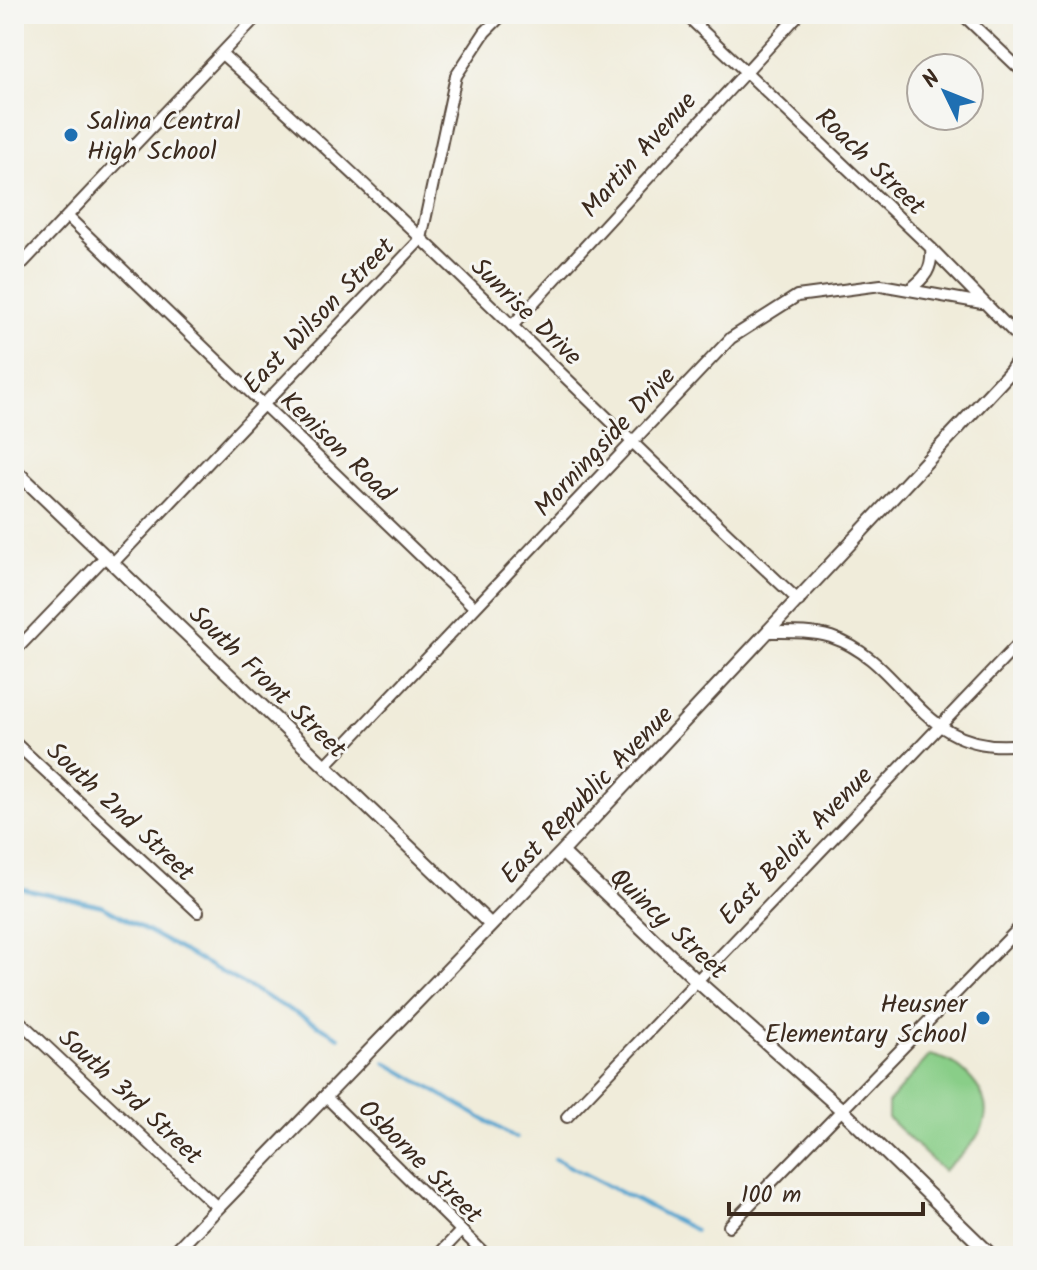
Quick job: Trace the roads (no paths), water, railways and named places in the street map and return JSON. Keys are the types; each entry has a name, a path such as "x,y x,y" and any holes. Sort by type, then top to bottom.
{"street":[{"path":"14,272 259,14"},
{"name":"East Wilson Street","path":"14,652 262,405 421,239 456,76 485,32 503,14"},
{"name":"Roach Street","path":"685,14 931,248 1023,342"},
{"name":"Martin Avenue","path":"512,326 799,14"},
{"path":"962,14 1023,72"},
{"name":"Sunrise Drive","path":"222,54 421,239 631,445 799,601"},
{"name":"Kenison Road","path":"67,216 475,608"},
{"path":"909,290 928,271 932,263 931,248"},
{"name":"Morningside Drive","path":"325,766 731,338 797,296 881,285 982,303"},
{"name":"East Republic Avenue","path":"171,1256 562,852 799,601 1011,371 1023,353"},
{"name":"South Front Street","path":"14,469 491,925"},
{"path":"769,632 831,637 852,648 951,736 983,742 1023,744"},
{"name":"East Beloit Avenue","path":"567,1117 1023,639"},
{"name":"South 2nd Street","path":"14,742 198,912"},
{"name":"Quincy Street","path":"562,852 696,980 842,1110 992,1256"},
{"path":"729,1226 1023,924"},
{"name":"South 3rd Street","path":"14,1016 217,1207"},
{"name":"Osborne Street","path":"325,1096 487,1256"},
{"path":"437,1256 461,1231"},
{"path":"967,1256 979,1244"}],"waterway":[{"path":"14,887 102,906 339,1037"},
{"path":"385,1062 516,1138"},
{"path":"555,1159 695,1230"},
{"path":"736,1252 745,1256"}],"place":[{"name":"Salina Central High School","path":"71,135"},
{"name":"Heusner Elementary School","path":"983,1018"}]}
